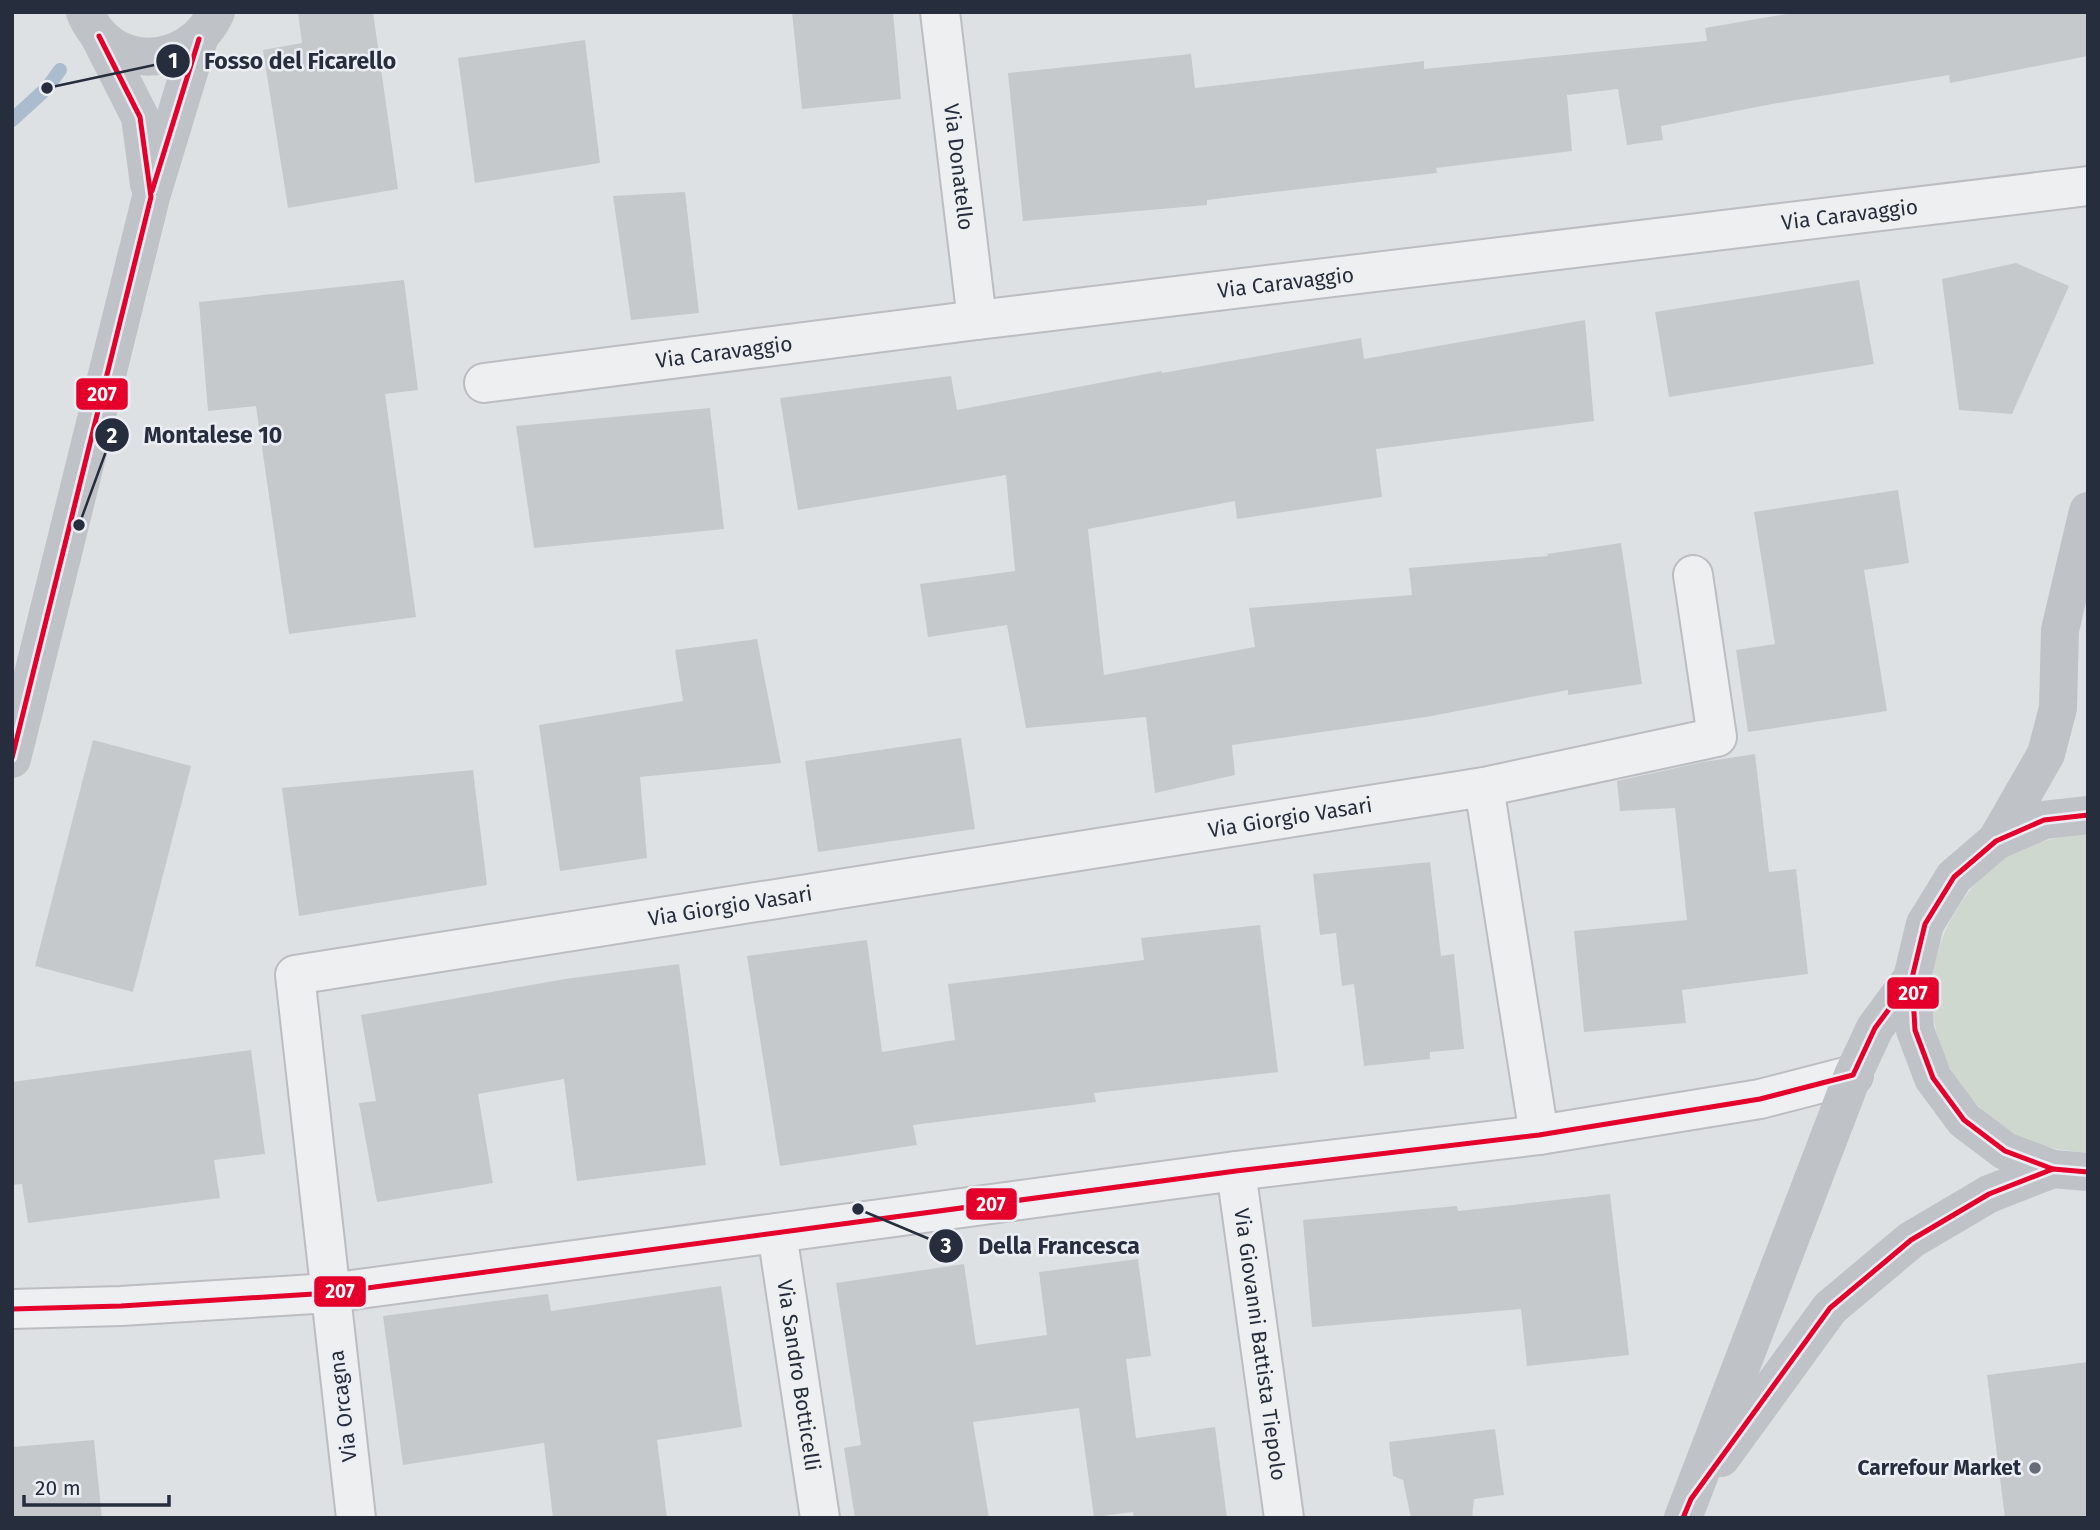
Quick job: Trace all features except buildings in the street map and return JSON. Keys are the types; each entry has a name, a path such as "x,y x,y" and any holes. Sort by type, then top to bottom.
{"main road":[{"path":"92,24 123,51 152,58 169,55 207,26"},
{"path":"92,24 140,117 150,197"},
{"path":"12,759 150,197 207,26"},
{"path":"1996,841 2046,754 2058,708 2060,630 2088,511"},
{"path":"2070,1171 2005,1151 1964,1120 1933,1078 1915,1030 1912,978 1925,924 1954,877 1996,841 2044,820 2088,815"},
{"path":"1687,1509 1853,1075 1875,1028 1912,978"},
{"path":"1687,1509 1830,1308 1910,1240 1989,1194 2070,1171"}],"street":[{"name":"Via Donatello","path":"940,12 977,320"},
{"name":"Via Caravaggio","path":"484,383 977,320 2088,186"},
{"name":"Via Giorgio Vasari","path":"330,1293 295,975 1484,787 1717,737 1693,575"},
{"path":"1484,787 1539,1135"},
{"path":"12,1308 121,1306 330,1293 1236,1171 1539,1135 1760,1099 1853,1075"},
{"name":"Via Giovanni Battista Tiepolo","path":"1236,1171 1284,1518"},
{"name":"Via Sandro Botticelli","path":"778,1233 820,1518"},
{"name":"Via Orcagna","path":"330,1293 356,1518"}],"shaded area":[{"path":"2088,834 2088,1153 2051,1148 2013,1134 1972,1099 1955,1076 1942,1050 1934,1023 1932,994 1935,966 1943,938 1961,903 1985,874 2006,857 2025,847 2056,838"}],"waterway":[{"path":"12,120 47,88 60,70"}],"transit line":[{"name":"207","path":"12,758 151,197 140,117 99,36"},
{"name":"207","path":"152,191 199,39"},
{"name":"207","path":"2088,815 2044,820 1996,841 1954,877 1925,924 1912,978 1915,1030 1933,1078 1964,1120 2005,1151 2053,1169 2088,1172"},
{"name":"207","path":"12,1309 121,1306 330,1293 1236,1171 1539,1135 1760,1099 1853,1075 1875,1028 1912,978"},
{"name":"207","path":"1683,1518 1691,1499 1830,1308 1911,1240 1989,1194 2053,1169"}],"place":[{"name":"Fosso del Ficarello","path":"47,88"},
{"name":"Montalese 10","path":"79,525"},
{"name":"Della Francesca","path":"858,1209"},
{"name":"Carrefour Market","path":"2035,1468"}]}
